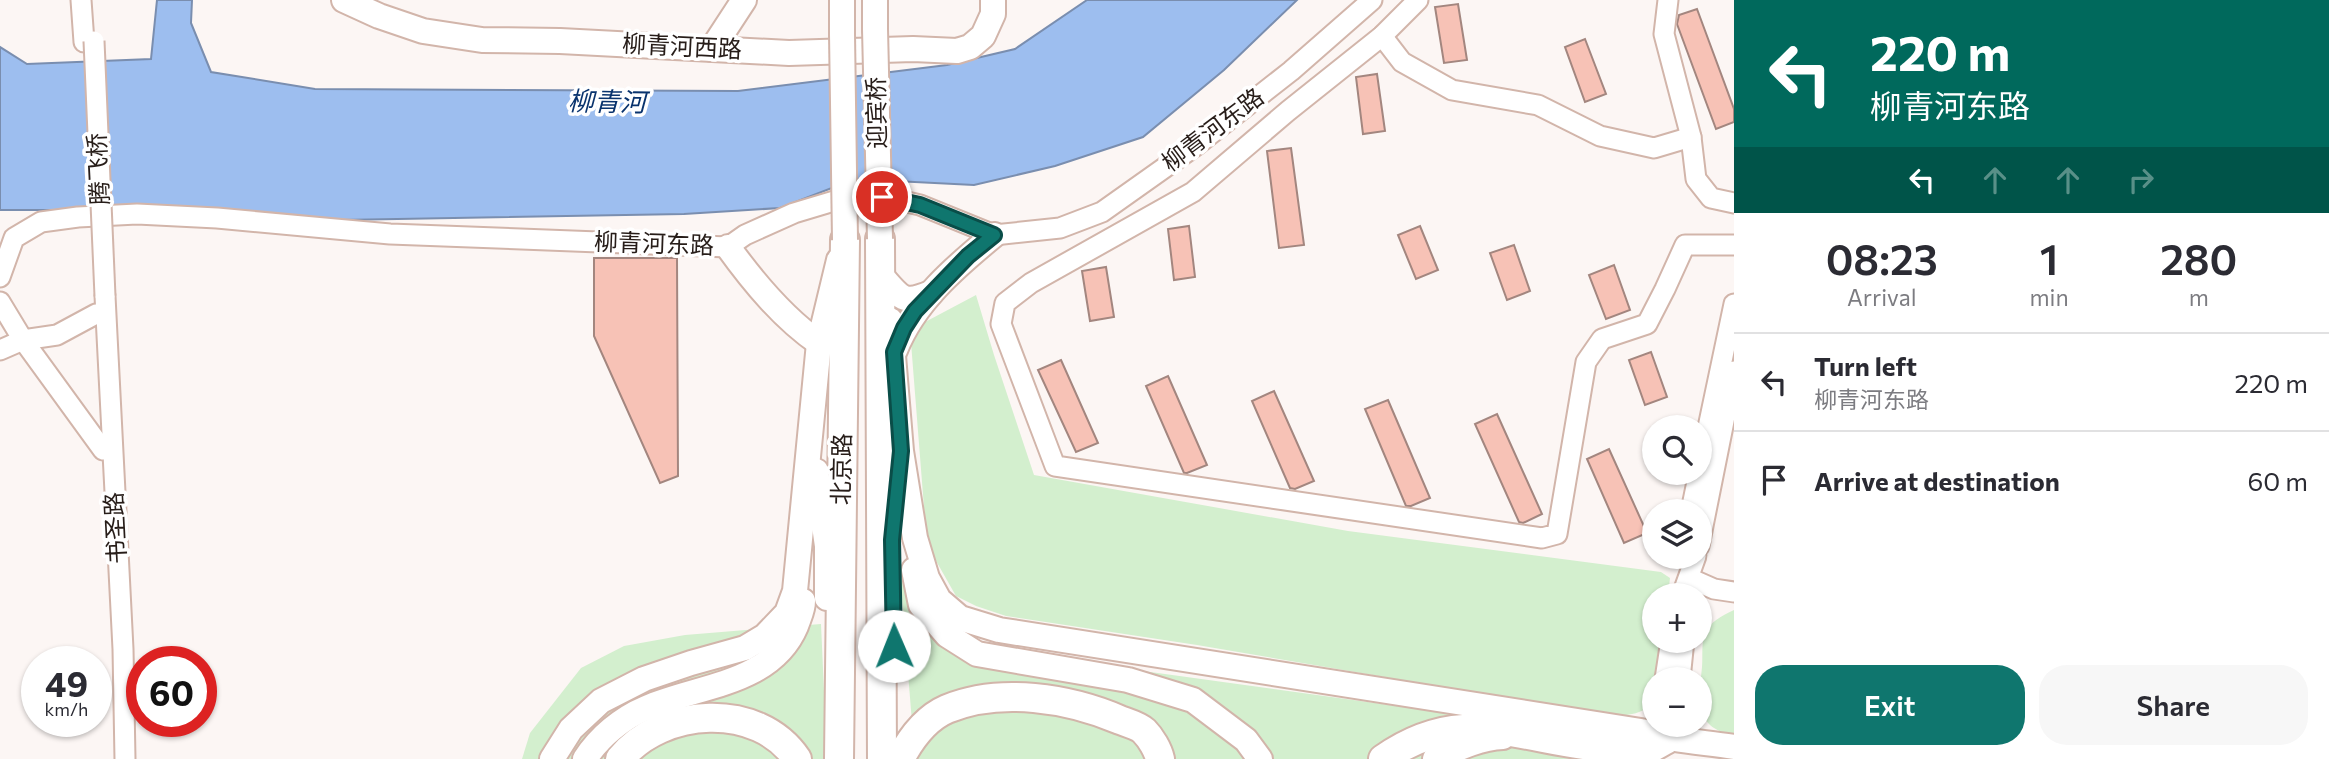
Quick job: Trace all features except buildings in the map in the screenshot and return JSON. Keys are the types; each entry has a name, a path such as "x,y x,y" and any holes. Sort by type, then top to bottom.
{"highway":[{"name":"北京路","path":"880,239 882,697 888,756"},
{"name":"北京路","path":"839,758 845,240"},
{"path":"888,756 906,746 926,724 945,710 979,700 1023,698 1074,705 1111,716 1143,729 1180,759"},
{"path":"620,759 650,734 687,719 722,718 745,721 771,735 792,751 797,759"},
{"path":"1382,759 1418,738 1465,727 1642,752 1666,737"},
{"path":"1143,729 1160,759"}],"main road":[{"name":"柳青河西路","path":"344,0 379,16 423,31 482,40 560,41 789,53 913,49 957,51 970,47 984,36 993,13 993,0"},
{"path":"712,49 744,0"},
{"name":"迎宾桥","path":"811,436 819,343 845,240 842,0"},
{"name":"迎宾桥","path":"874,0 880,239 894,352 901,451"},
{"path":"894,352 915,311 968,256 994,235"},
{"path":"728,247 751,279 805,333 819,343"},
{"path":"885,280 900,297 912,300 932,293"},
{"path":"796,323 817,321 828,302"},
{"path":"552,759 571,729 601,701 644,679 745,648 765,636 787,613 794,592 811,436"},
{"path":"811,436 827,546 828,672 839,758"},
{"path":"901,451 915,538 928,578 939,600 960,618 999,630 1642,732"},
{"path":"888,756 894,672 892,540 901,451"},
{"path":"585,759 611,729 644,708 738,678 766,665 789,641 803,609 802,512"},
{"path":"915,538 914,570 921,605 947,635 977,654 1128,680 1194,700 1246,740 1260,759"},
{"path":"1435,759 1493,737 1528,735"},
{"path":"1666,737 1734,747"}],"street":[{"path":"82,0 89,41"},
{"path":"89,41 92,0"},
{"name":"柳青河东路","path":"0,277 14,238 41,222 137,214 217,218 390,234 728,247 745,235 794,213 864,192 920,205 994,235 1060,228 1102,212 1198,144 1291,71 1371,0"},
{"path":"1418,0 1382,36 1193,192 1031,283 1005,303 1001,324 1055,466 1542,538 1557,534 1586,362 1602,339 1647,324 1685,245 1734,245"},
{"path":"1668,0 1664,34 1691,137 1696,179 1711,198 1734,203"},
{"path":"1382,36 1402,62 1452,90 1538,104 1600,136 1654,148 1691,137"},
{"name":"腾飞桥","path":"89,41 99,302"},
{"path":"0,302 23,340 103,450"},
{"path":"0,350 23,340 57,335 99,302"},
{"name":"书圣路","path":"99,302 116,759"},
{"name":"书圣路","path":"99,302 123,649 125,759"},
{"path":"1711,415 1734,304"},
{"path":"1708,499 1734,371"},
{"path":"1712,586 1734,583"},
{"path":"1712,589 1734,592"}],"green space":[{"path":"976,295 1034,475 1348,531 1661,572 1670,578 1669,583 1642,583 1642,653 1662,653 1660,667 1642,667 1642,710 1613,716 1197,645 1006,616 956,596 927,545 910,330"},
{"path":"900,575 991,650 1476,717 1457,738 1428,759 915,759"},
{"path":"1734,610 1734,735 1712,726 1712,667 1702,667 1703,653 1712,653 1712,623"},
{"path":"821,624 827,759 522,759 530,733 581,668 624,646 685,635"},
{"path":"1505,742 1624,759 1454,759"}],"water":[{"name":"柳青河","path":"157,0 192,0 191,23 211,72 315,89 738,91 947,65 1015,49 1087,0 1297,0 1224,70 1143,137 1055,166 974,185 855,179 780,208 684,214 341,220 171,206 0,210 0,47 27,64 151,59"}],"route":[{"path":"882,197 920,205 994,235 968,256 915,311 894,352 901,451 892,540 894,646"}]}
